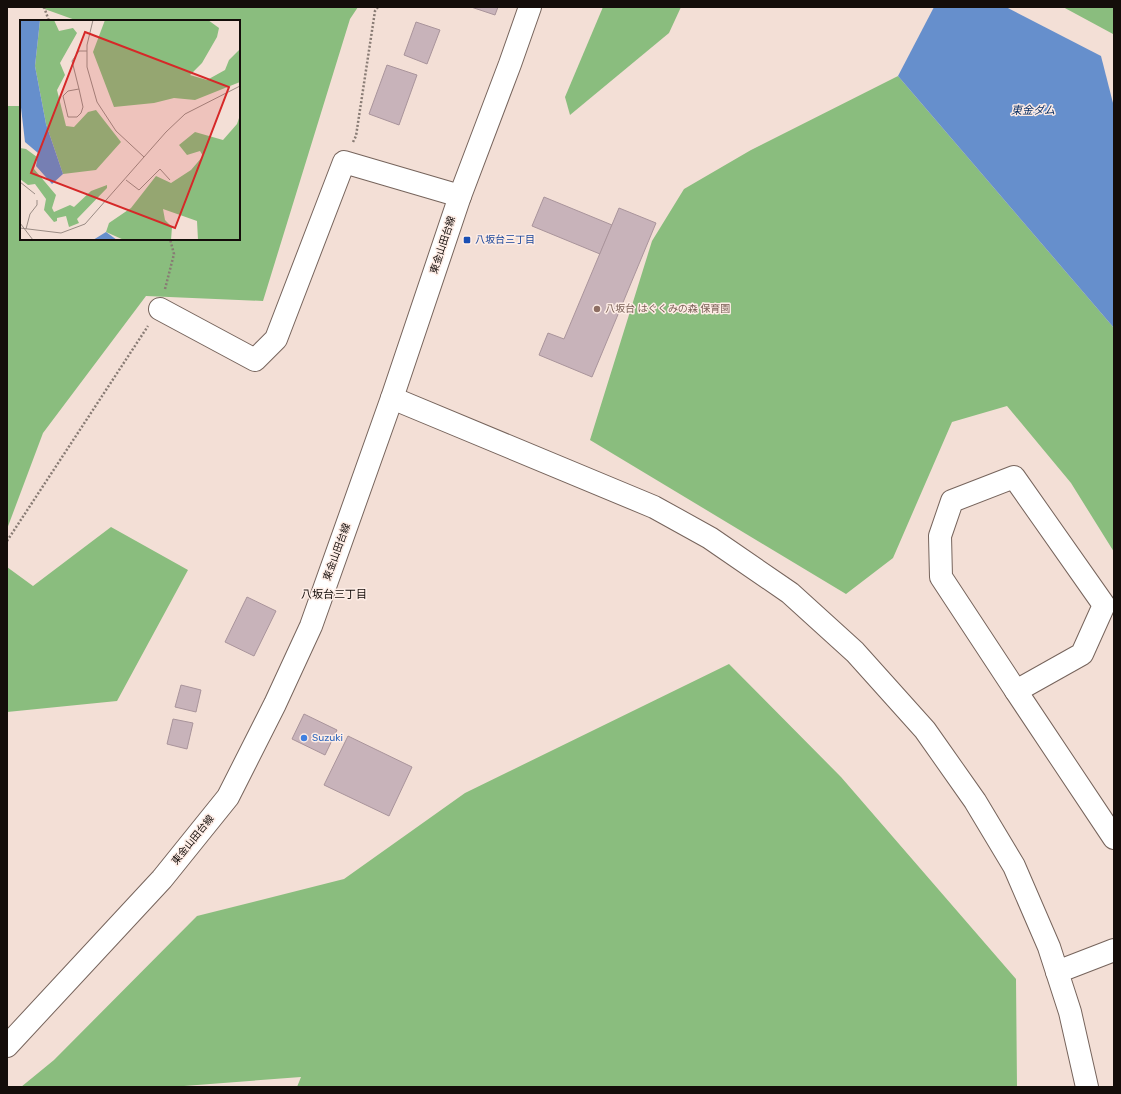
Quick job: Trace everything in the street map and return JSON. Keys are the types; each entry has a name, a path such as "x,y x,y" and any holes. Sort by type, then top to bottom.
{"street":[{"name":"東金山田台線","path":"7,1046 162,879 228,797 275,704 311,626 392,398 460,196 530,7"},
{"path":"160,309 255,360 276,340 344,162 460,196"},
{"path":"392,398 654,506 710,538 790,593 855,652 924,730 975,800 1014,866 1049,947 1070,1012 1088,1087"},
{"path":"1016,691 1082,654 1104,605 1014,478 952,501 940,536 941,577 1016,691 1114,838"},
{"path":"1057,972 1114,950"}],"path":[{"path":"44,7 49,20"},
{"path":"344,162 356,136 374,11 378,7"},
{"path":"7,541 160,309 174,254 170,240"}],"green space":[{"path":"39,7 358,7 350,19 263,301 146,296 43,433 7,529 7,106 20,106 20,240 240,240 240,20 75,20"},
{"path":"603,7 681,7 669,33 570,115 565,97"},
{"path":"1063,7 1114,7 1114,52 1113,34"},
{"path":"898,76 1114,328 1114,552 1071,483 1007,406 952,422 893,558 846,594 590,440 652,241 684,189 751,150"},
{"path":"111,527 188,570 117,701 7,712 7,567 33,586"},
{"path":"729,664 841,777 1016,979 1017,1087 297,1087 301,1077 171,1087 21,1087 54,1060 197,916 344,879 465,793"}],"water":[{"name":"東金ダム","path":"934,7 1006,7 1101,56 1114,107 1114,328 898,76"}],"building":[{"path":"471,7 498,7 495,15"},
{"path":"416,22 440,30 427,64 404,55"},
{"path":"387,65 417,75 399,125 369,114"},
{"path":"544,197 612,225 600,254 532,226"},
{"path":"619,208 656,223 592,377 539,355 548,333 564,339"},
{"path":"247,597 276,611 254,656 225,642"},
{"path":"181,685 201,690 196,712 175,707"},
{"path":"304,714 337,730 325,755 292,739"},
{"path":"173,719 193,723 187,749 167,744"},
{"path":"348,736 412,767 389,816 324,785"}],"place":[{"name":"八坂台三丁目","path":"467,240"},
{"name":"八坂台 はぐくみの森 保育園","path":"597,309"},
{"name":"Suzuki","path":"304,738"}],"district":[{"name":"八坂台三丁目","path":"334,594"}]}
